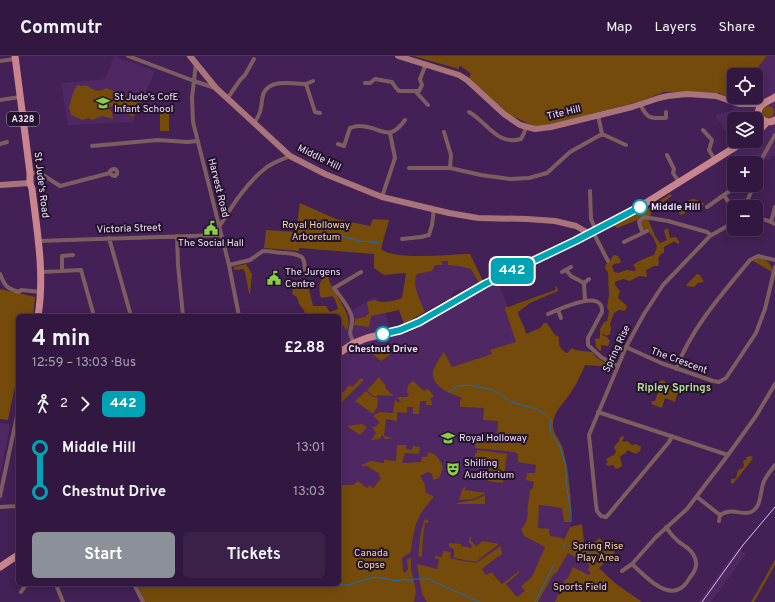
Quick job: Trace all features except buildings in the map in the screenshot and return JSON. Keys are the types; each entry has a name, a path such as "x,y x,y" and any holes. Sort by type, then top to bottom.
{"main road":[{"name":"St Jude's Road","path":"15,58 41,272 41,292 38,314"},
{"path":"763,128 771,122 759,114 763,106 775,97"},
{"path":"763,106 775,105"},
{"path":"341,352 354,343 367,338 400,330 413,325 485,284 583,238 641,206 695,171 706,166 728,148"},
{"path":"714,158 732,148"},
{"path":"0,567 16,556"}],"street":[{"path":"128,56 216,88"},
{"name":"Middle Hill","path":"190,56 216,88 290,156 319,171 382,197 434,209 478,218 538,220 576,226 593,232"},
{"name":"Tite Hill","path":"398,56 459,75 504,114 520,125 535,129 545,129 640,104 663,96 687,94 716,96 739,104 763,106"},
{"path":"0,61 15,58"},
{"path":"228,99 254,59"},
{"name":"Harvest Road","path":"196,63 192,98 193,122 229,265 239,314"},
{"path":"365,84 376,79 387,80 392,82 399,91 416,92 419,91 421,87 420,79 426,64"},
{"path":"254,123 261,112 263,94 269,86 278,83 306,84 313,81"},
{"path":"306,84 313,113 320,113"},
{"path":"416,92 428,105"},
{"path":"0,100 20,97"},
{"path":"640,104 645,114 649,117 667,118 666,112"},
{"path":"469,112 477,116 488,128 502,139 513,141 521,139 526,127"},
{"path":"598,115 602,134"},
{"path":"338,144 344,146 350,128 359,126 390,133 399,130 405,120"},
{"path":"703,130 712,140 709,149 714,158"},
{"path":"444,132 451,155 450,168"},
{"path":"382,197 395,158 390,133"},
{"path":"602,134 626,145"},
{"path":"409,168 450,168 510,179 529,178 547,173 570,152 602,134"},
{"path":"763,157 775,136"},
{"path":"92,146 118,145 126,142 158,140 187,142 198,141"},
{"path":"0,144 7,142"},
{"path":"667,155 679,182"},
{"path":"219,227 231,207 249,185 268,166 290,156"},
{"path":"30,174 40,173 60,186 110,173"},
{"path":"0,185 30,183"},
{"path":"590,191 593,232 608,261"},
{"path":"707,207 728,192"},
{"path":"724,195 727,200"},
{"path":"763,220 773,223 775,206"},
{"path":"402,239 421,238 429,235 434,209"},
{"path":"624,242 645,232 639,224 639,221 643,217 673,223 712,235"},
{"path":"569,225 577,229 583,238"},
{"name":"Spring Rise","path":"672,436 669,442 611,512 607,516 603,517 596,509 589,437 617,366 644,314 657,293 712,235 727,226"},
{"name":"Victoria Street","path":"38,241 221,234"},
{"path":"177,236 183,314"},
{"path":"109,238 130,314"},
{"path":"229,265 250,260 263,251 297,254 302,257 304,262 305,275"},
{"path":"62,271 62,256 73,255"},
{"path":"676,369 682,354 700,322 750,260 760,256 775,260"},
{"path":"571,267 564,271 584,283"},
{"name":"The Crescent","path":"626,348 676,369 713,381 719,382 724,380 756,333 765,309 775,267"},
{"path":"41,272 81,270 93,314"},
{"path":"354,343 349,334 352,324 351,315 334,288 361,272"},
{"path":"0,274 4,284 8,288 19,292 21,290 41,292"},
{"path":"584,283 589,279"},
{"path":"584,283 585,301"},
{"path":"548,314 577,302 598,302 602,308 601,314 588,338 589,347 601,358 617,366"},
{"path":"558,310 561,318"},
{"path":"622,571 632,564 666,527 687,509 697,497 756,416 775,384"},
{"path":"598,412 728,455"},
{"path":"0,495 16,420"},
{"path":"720,515 731,511 747,513 754,510 759,503 764,481 775,465"},
{"path":"697,497 720,515"},
{"path":"0,507 16,506"},
{"path":"719,521 720,515"},
{"path":"632,564 646,578 664,589 676,591 684,586 695,571 696,559 691,551 676,540 666,527"},
{"path":"21,592 24,586"},
{"path":"57,586 63,602"},
{"path":"135,586 143,602"}],"shaded area":[{"name":"St Jude's CofE Infant School","path":"114,56 155,71 133,122 68,125 61,83 105,79"},
{"path":"767,56 775,56 775,156 772,156 768,160 763,159 763,156 735,156 733,148 763,148 763,112 727,112 727,134 715,115 732,110 733,104 763,104 763,68 758,68"},
{"name":"Royal Holloway","path":"422,258 448,259 471,269 479,283 469,288 454,292 450,297 456,305 498,283 524,339 560,348 568,354 572,348 580,351 572,392 558,410 552,423 553,429 562,446 568,469 572,512 571,526 566,544 599,568 615,583 642,602 145,602 138,586 341,586 341,316 375,297 385,310 392,337 406,333 451,308 446,300 423,313 410,274"},
{"path":"0,423 11,424 0,475"},
{"path":"738,548 746,554 711,602 698,602"}],"green space":[{"path":"413,56 767,56 758,68 727,68 727,96 719,93 664,92 638,102 552,124 534,126 510,115 470,79 470,74 473,75 459,65 459,69"},
{"path":"78,85 86,85 98,91 106,88 140,101 133,117 113,106 108,108 112,112 113,119 102,116 92,120 89,118 82,120 71,115 69,107 73,92"},
{"path":"770,106 773,107 773,117 763,117 763,107"},
{"path":"160,113 169,113 169,131 160,131"},
{"path":"670,194 672,196 651,211 651,215 648,219 655,236 660,243 667,240 664,231 667,228 670,238 676,237 679,244 675,241 664,247 664,253 661,254 658,259 658,266 654,266 646,270 647,277 639,276 630,281 623,279 615,282 615,285 620,291 618,298 627,306 625,311 619,310 614,313 610,324 610,334 607,336 602,335 607,337 610,341 608,346 601,345 600,351 596,347 595,339 600,338 600,329 604,322 607,321 609,312 607,307 609,295 608,273 605,268 606,264 610,262 614,255 618,256 621,261 620,263 612,266 614,272 618,273 627,270 635,271 636,269 633,265 654,255 657,247 651,234 643,229 641,224 644,215 635,221 617,228 614,225 649,208"},
{"path":"694,199 704,204 690,207 684,214 680,215 679,211 685,207 689,200"},
{"name":"Royal Holloway Arboretum","path":"300,203 336,219 370,226 373,219 389,220 381,249 388,253 410,256 470,254 483,281 479,283 471,269 448,265 448,261 442,261 442,265 435,265 432,271 417,274 415,278 417,293 425,312 404,324 399,310 371,316 369,327 354,325 355,319 365,317 369,313 367,302 374,300 388,302 402,298 406,273 384,275 374,268 374,254 299,248 299,251 264,248 266,230 296,232"},
{"path":"758,258 764,259 768,262 771,266 772,272 753,261"},
{"path":"246,264 252,274 250,294 243,269 234,270 234,267"},
{"path":"697,274 700,275 704,282 698,283 694,287 687,286 686,285"},
{"path":"328,277 346,311 349,324 347,330 341,323 341,314 305,314 297,297 292,294 292,283 308,284 313,306 326,306 330,312 338,309 335,299 332,296 322,298 320,296 319,288 323,279"},
{"path":"556,285 558,291 530,303 518,312 526,334 540,328 544,323 547,323 555,335 559,337 560,345 565,352 567,353 572,348 575,350 592,352 597,358 613,367 585,365 569,396 555,415 553,427 563,449 568,476 571,505 570,522 564,522 562,508 539,505 538,528 550,529 550,536 562,538 564,540 570,527 582,524 584,543 586,546 595,542 599,538 615,552 599,568 615,583 642,602 555,602 573,567 589,575 591,573 588,570 590,565 568,553 557,572 553,575 538,602 427,602 422,594 417,564 437,569 439,559 435,559 435,556 442,557 443,551 451,552 450,557 453,559 476,563 501,546 502,554 482,569 486,575 491,572 502,584 519,571 519,573 506,584 517,597 525,591 521,586 532,577 545,547 524,536 521,529 526,520 530,490 533,488 534,482 526,480 527,473 535,473 536,465 518,462 518,454 514,452 475,448 476,436 497,437 498,421 483,420 484,408 460,407 460,401 462,398 447,392 438,386 433,377 433,372 436,364 444,352 452,367 492,354 490,350 516,342 505,309 506,306 508,307 555,290"},
{"path":"0,289 35,297 33,314 16,314 16,382 8,420 0,419"},
{"path":"387,346 387,349 389,348 391,354 381,361 369,351"},
{"path":"379,377 393,396 377,395 377,397 373,396 367,390"},
{"path":"361,378 364,380 341,403 341,394 350,385 352,387"},
{"path":"661,380 665,381 665,386 678,387 686,390 686,392 677,395 675,402 665,398 662,408 651,404 652,401 655,401 660,387 657,385"},
{"path":"413,381 424,391 428,389 434,396 430,399 432,405 426,405 426,401 420,401 419,414 413,414 413,407 407,407 407,413 397,412 397,421 386,419 384,436 394,438 385,439 382,435 380,439 371,440 376,433 372,427 375,427 380,422 373,416 379,412 393,413 395,399 398,403 400,401 397,397 407,397 409,394 407,393 408,385"},
{"path":"366,391 373,397 378,398 377,408 373,414 355,401"},
{"path":"362,424 367,427 360,435 347,426"},
{"path":"623,436 624,438 622,441 627,441 632,445 636,444 641,447 640,451 636,454 627,450 626,453 620,457 621,467 616,469 613,465 608,466 606,464 608,462 606,459 614,455 616,452 614,447 619,441 620,437"},
{"name":"Canada Copse","path":"397,445 406,445 406,449 412,450 413,446 420,447 419,454 405,453 402,463 421,462 422,457 427,457 428,452 438,457 443,468 439,478 433,480 432,474 428,472 420,476 424,482 426,493 433,496 433,498 423,510 417,523 413,536 411,552 402,558 403,571 405,573 408,569 407,559 411,558 411,569 416,591 414,602 145,602 138,586 341,586 341,485 353,485 358,481 367,488 370,485 373,488 381,478 378,476 380,474 365,465 364,467 361,465 371,461 384,463 384,460 396,461"},
{"path":"477,450 507,454 503,483 488,481 489,466 474,464 475,453 477,453"},
{"path":"751,456 753,458 751,461 733,484 731,483 731,479 736,478 738,470 743,468 743,461 747,459 746,457"},
{"path":"465,487 465,490 486,493 473,499 459,500 463,488"},
{"path":"485,495 485,504 457,504 474,500"},
{"path":"425,519 429,521 428,523 425,523 422,557 418,556 421,531"},
{"path":"469,538 472,538 470,540 476,546 483,541 499,544 476,562 454,558 454,549 449,547 449,543 461,544 461,546 472,548 471,544 469,543"},
{"path":"775,560 775,565 754,602 751,602"}],"waterway":[{"path":"329,233 360,241 379,243"},
{"path":"449,392 458,386 474,386 493,390 510,401"},
{"path":"512,402 538,410 547,415 551,420 550,431 560,447 566,466 566,483 571,511 571,522"},
{"path":"563,548 565,544"},
{"path":"535,602 554,565"},
{"path":"341,585 347,585 375,577 397,581 403,579 410,581 414,579 428,579 480,602"}],"railway":[{"path":"702,602 743,545 775,507"}],"bus line":[{"name":"442","path":"383,334 400,330 419,322 485,284 548,255 640,207"}],"place":[{"name":"St Jude's CofE Infant School","path":"103,103"},
{"name":"Middle Hill","path":"640,207"},
{"name":"The Social Hall","path":"211,228"},
{"name":"The Jurgens Centre","path":"274,278"},
{"name":"Chestnut Drive","path":"383,334"},
{"name":"Royal Holloway","path":"448,438"},
{"name":"Shilling Auditorium","path":"453,469"}],"district":[{"name":"Ripley Springs","path":"674,388"}],"park label":[{"name":"Spring Rise Play Area","path":"598,552"},
{"name":"Sports Field","path":"580,587"}]}
